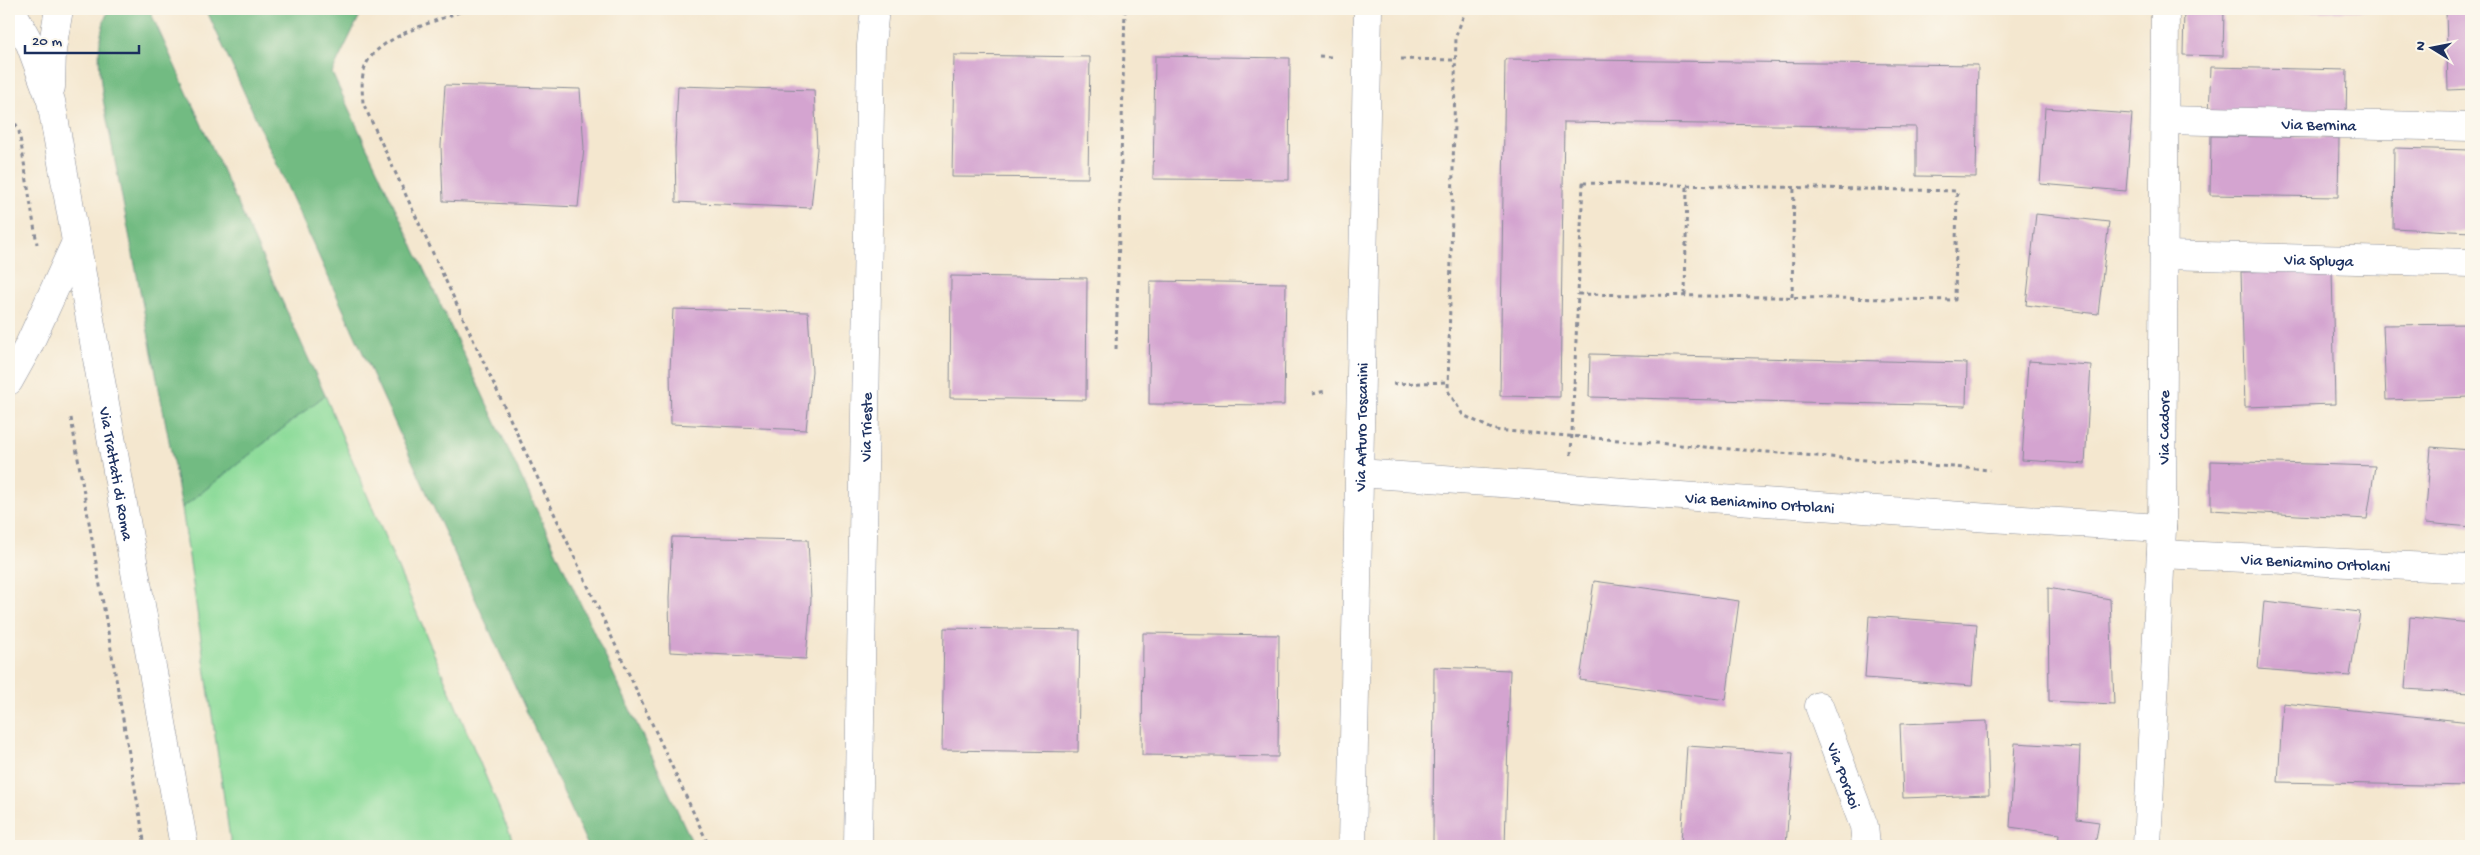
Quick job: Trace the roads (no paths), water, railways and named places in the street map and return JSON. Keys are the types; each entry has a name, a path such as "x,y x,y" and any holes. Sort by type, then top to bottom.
{"street":[{"name":"Via Trattati di Roma","path":"11,9 30,44 51,101 184,846"},
{"name":"Via Trattati di Roma","path":"51,101 52,49 59,9"},
{"name":"Via Trieste","path":"858,846 871,44 875,9"},
{"name":"Via Arturo Toscanini","path":"1352,846 1368,9"},
{"name":"Via Cadore","path":"2147,846 2162,541 2165,9"},
{"name":"Via Bernina","path":"2165,120 2471,127"},
{"path":"9,381 28,347 76,242"},
{"name":"Via Spluga","path":"2165,255 2471,263"},
{"name":"Via Beniamino Ortolani","path":"1358,473 1990,518 2162,541 2471,569"},
{"name":"Via Pordoi","path":"1819,706 1864,826 1866,846"}]}
